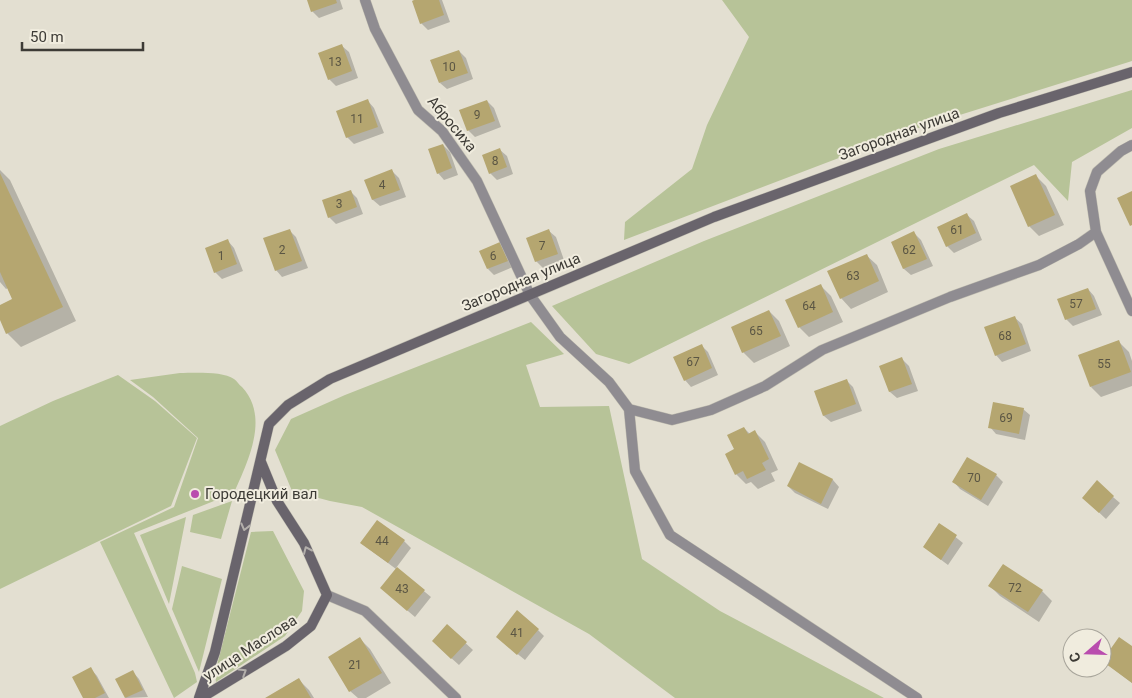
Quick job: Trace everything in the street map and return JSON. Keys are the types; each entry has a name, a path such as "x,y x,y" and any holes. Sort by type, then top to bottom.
{"street":[{"name":"Абросиха","path":"365,0 375,29 418,110 442,131 477,181 530,295 560,337 609,382 629,409"},
{"name":"Загородная улица","path":"200,698 215,652 269,424 288,405 330,379 714,217 999,113 1132,72"},
{"path":"1132,145 1121,150 1097,172 1090,191 1096,232 1132,311"},
{"path":"917,698 670,535 635,471 629,409 672,420 712,410 765,386 822,350 950,297 1039,264 1079,244 1096,232"},
{"path":"261,462 277,500 304,543 326,595 365,611 456,698"},
{"name":"улица Маслова","path":"200,698 286,646 312,626 326,595"}],"green space":[{"path":"722,0 1132,0 1132,61 915,129 624,240 625,222 692,169 707,125 749,37"},
{"path":"1132,90 1132,128 1072,162 1068,201 1034,165 629,364 596,354 552,306 704,241 939,149"},
{"path":"531,322 564,354 526,365 540,407 609,406 642,559 720,611 884,698 675,698 589,634 362,507 292,491 275,450 291,419 345,395"},
{"path":"180,373 216,374 229,376 234,379 250,399 255,412 255,425 250,453 234,493 134,533 195,673 197,682 174,698 100,542 174,507 198,438 153,397 130,380"},
{"path":"118,375 155,401 197,438 171,506 0,589 0,426 53,401"},
{"path":"232,501 221,539 190,532 193,515"},
{"path":"186,517 169,604 140,535"},
{"path":"273,531 304,591 302,611 285,636 216,682 215,673 251,532"},
{"path":"182,566 222,579 199,672 172,609"}],"building":[{"path":"307,0 336,0 337,3 311,12"},
{"path":"439,0 444,15 420,24 412,1"},
{"path":"342,44 352,71 328,80 318,53"},
{"path":"459,50 468,73 439,83 430,60"},
{"path":"368,99 378,127 346,138 336,111"},
{"path":"487,100 495,121 467,131 459,110"},
{"path":"443,144 452,168 437,174 428,149"},
{"path":"500,148 507,167 489,174 482,155"},
{"path":"392,169 400,190 372,200 364,180"},
{"path":"0,173 63,307 6,334 0,320 0,305 12,299 0,272"},
{"path":"1036,174 1055,215 1028,227 1010,186"},
{"path":"351,190 357,207 328,218 322,200"},
{"path":"1132,191 1132,225 1130,226 1117,198"},
{"path":"967,213 976,233 946,247 937,227"},
{"path":"290,229 302,261 275,271 263,238"},
{"path":"549,229 558,254 535,262 526,238"},
{"path":"914,231 927,259 903,269 891,242"},
{"path":"228,239 237,264 214,273 205,248"},
{"path":"500,242 508,261 487,269 479,251"},
{"path":"867,254 879,281 840,299 827,271"},
{"path":"821,284 833,312 798,328 785,300"},
{"path":"1088,288 1096,309 1065,320 1057,299"},
{"path":"769,310 781,336 742,353 731,327"},
{"path":"1015,316 1026,344 995,356 984,327"},
{"path":"1119,340 1131,372 1090,387 1078,355"},
{"path":"702,344 712,368 684,381 673,357"},
{"path":"902,357 912,384 889,392 879,366"},
{"path":"847,379 856,404 823,416 814,391"},
{"path":"993,402 1024,408 1019,434 988,428"},
{"path":"744,427 748,434 755,430 769,459 762,463 766,470 747,479 743,471 735,475 725,454 734,449 727,435"},
{"path":"967,457 997,474 981,500 952,482"},
{"path":"799,462 833,479 821,504 787,486"},
{"path":"1097,480 1114,496 1099,513 1082,498"},
{"path":"377,520 405,540 388,563 360,543"},
{"path":"939,523 957,535 941,560 923,547"},
{"path":"1003,564 1043,590 1028,612 988,586"},
{"path":"397,567 425,590 407,611 380,588"},
{"path":"517,610 539,629 517,655 496,637"},
{"path":"447,624 467,642 451,659 432,641"},
{"path":"360,637 382,673 349,692 328,657"},
{"path":"1119,637 1132,646 1132,683 1112,668 1112,647"},
{"path":"91,667 105,693 95,698 83,698 72,677"},
{"path":"133,670 143,690 125,698 115,679"},
{"path":"299,678 311,698 265,698"}],"place":[{"name":"Городецкий вал","path":"195,494"}]}
